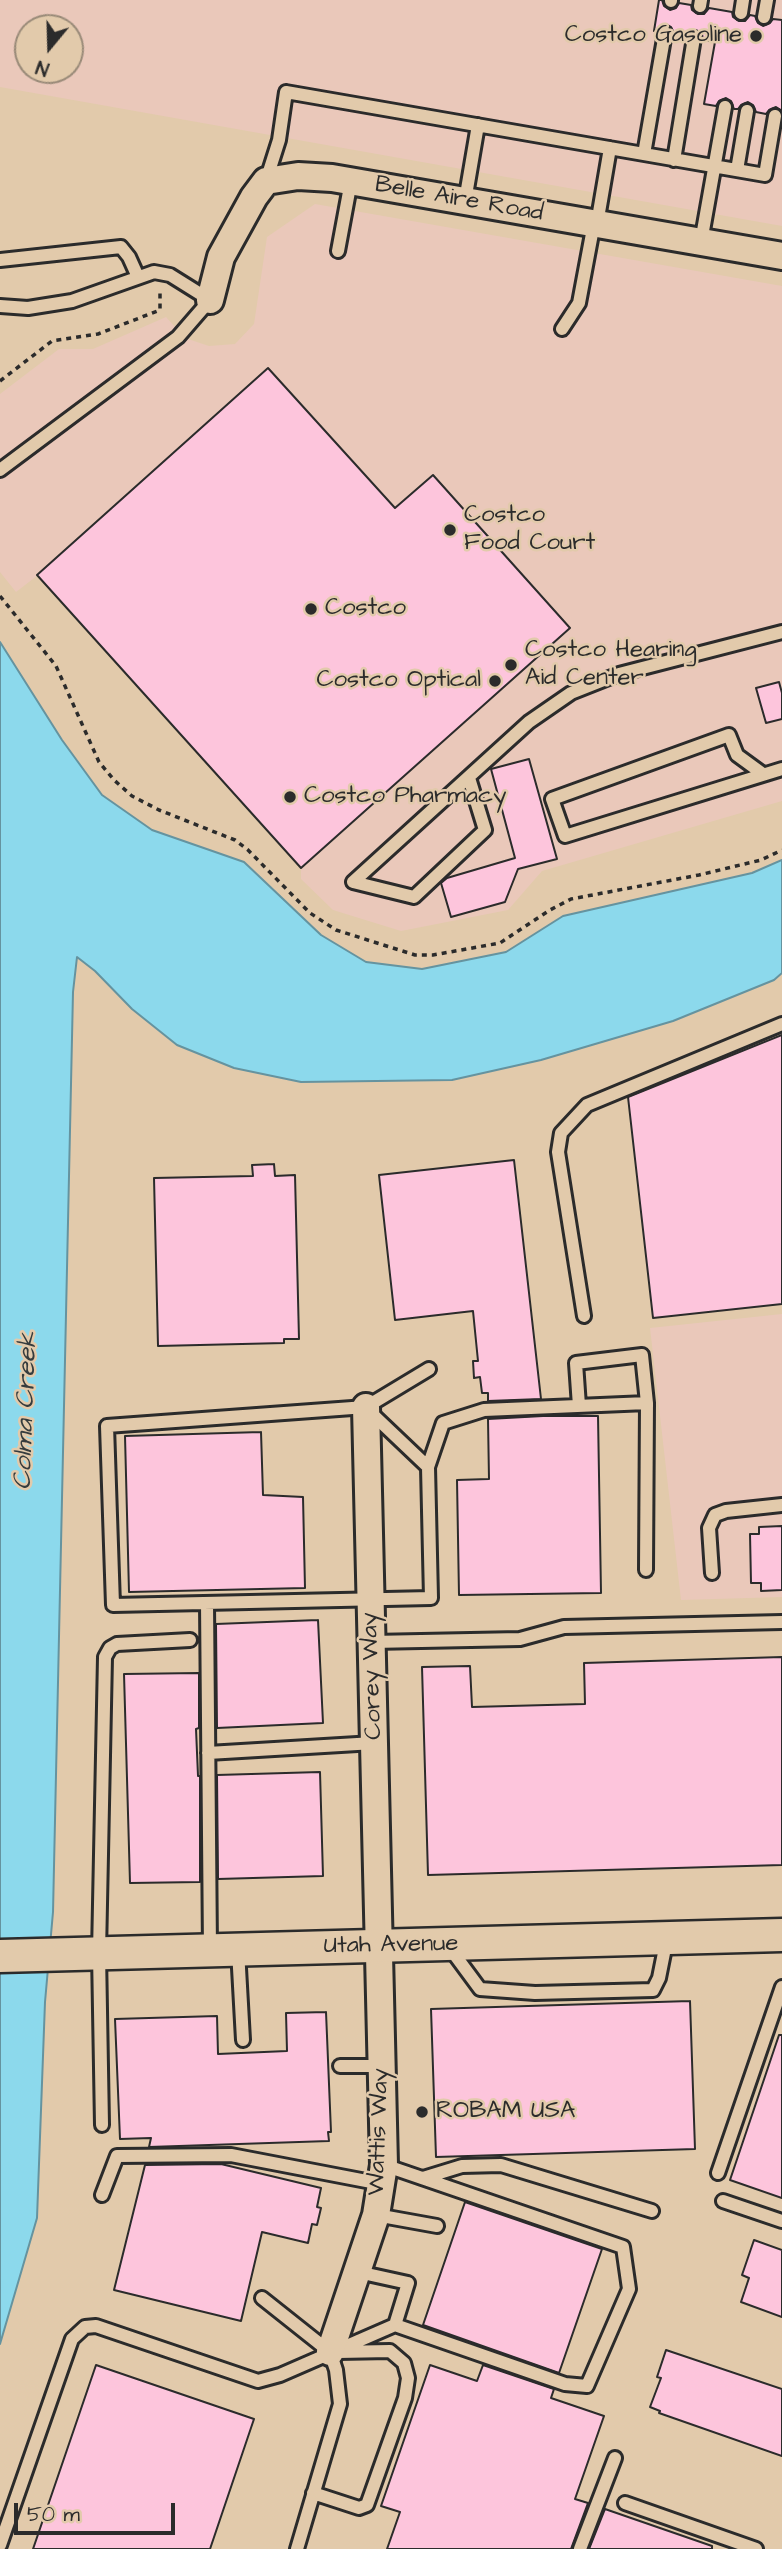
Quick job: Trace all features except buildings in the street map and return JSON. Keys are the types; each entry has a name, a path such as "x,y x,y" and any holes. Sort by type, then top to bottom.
{"street":[{"name":"Belle Aire Road","path":"266,181 316,176 351,181 782,256"},
{"path":"209,300 221,257 230,237 266,181"},
{"name":"Corey Way","path":"366,1407 380,1946"},
{"name":"Utah Avenue","path":"0,1956 782,1935"},
{"name":"Wattis Way","path":"330,2352 376,2215 383,2175 380,1946"}],"lane":[{"path":"764,17 767,0"},
{"path":"644,154 665,33"},
{"path":"674,160 694,38"},
{"path":"266,181 279,140 286,92 765,175 775,116"},
{"path":"701,242 725,107"},
{"path":"737,170 747,111"},
{"path":"465,201 478,125"},
{"path":"562,328 579,303 610,148"},
{"path":"338,251 351,181"},
{"path":"0,260 121,247 138,277"},
{"path":"0,306 28,308 72,301 154,272 170,275 209,300 178,337 0,470"},
{"path":"469,778 485,830 414,897 353,882 529,722 571,693 619,674 782,632"},
{"path":"764,774 737,755 729,734 552,799 565,836 782,769"},
{"path":"584,1316 558,1152 561,1133 587,1105 782,1024"},
{"path":"579,1406 576,1363 642,1355 647,1403 646,1570"},
{"path":"429,1369 366,1407 107,1426 113,1605 431,1598 428,1467 443,1423 484,1410 647,1403"},
{"path":"366,1407 428,1467"},
{"path":"712,1573 709,1528 715,1515 726,1511 782,1505"},
{"path":"207,1603 208,1753 224,1950 243,2040"},
{"path":"372,1642 520,1639 564,1627 782,1622"},
{"path":"102,2125 99,1953 105,1657 110,1648 117,1644 190,1640"},
{"path":"208,1753 374,1743"},
{"path":"447,1944 480,1989 535,1993 653,1990 659,1978 667,1938"},
{"path":"718,2173 782,1987"},
{"path":"340,2066 382,2066"},
{"path":"0,2545 72,2339 85,2327 96,2326 258,2381 280,2375 395,2325 565,2384 587,2386 629,2289 623,2248 422,2178 231,2155 117,2156 102,2195"},
{"path":"422,2178 462,2166 501,2165 652,2211"},
{"path":"723,2201 782,2221"},
{"path":"376,2215 437,2226"},
{"path":"358,2272 408,2283 395,2325"},
{"path":"262,2298 330,2352 336,2370 340,2404 297,2549"},
{"path":"313,2493 359,2508 367,2505 405,2398 408,2378 404,2363 390,2351 330,2352"},
{"path":"580,2549 615,2458"},
{"path":"625,2503 756,2549"}],"path":[{"path":"0,381 52,341 98,334 160,310 160,285"},
{"path":"0,596 56,666 99,762 114,780 132,796 234,841 248,850 310,913 336,930 415,955 433,955 500,943 571,899 699,875 761,860 782,850"}],"shaded area":[{"path":"0,0 782,0 782,226 0,87"},
{"path":"315,204 782,286 782,801 542,871 508,910 401,931 333,910 301,879 301,868 38,575 16,592 0,572 0,394 59,349 93,349 166,317 185,338 209,346 235,344 254,324 267,237"},
{"path":"782,1314 782,1597 681,1600 650,1328"}],"water":[{"name":"Colma Creek","path":"0,642 62,740 102,795 152,830 244,862 321,935 366,962 422,969 506,952 563,916 752,873 782,860 782,973 774,980 673,1021 541,1060 452,1080 301,1082 234,1068 177,1045 132,1009 95,971 77,957 73,992 53,1912 45,2002 37,2218 0,2344"}],"place":[{"name":"Costco Gasoline","path":"756,36"},
{"name":"Costco Food Court","path":"450,530"},
{"name":"Costco","path":"311,609"},
{"name":"Costco Hearing Aid Center","path":"511,665"},
{"name":"Costco Optical","path":"495,681"},
{"name":"Costco Pharmacy","path":"290,797"},
{"name":"ROBAM USA","path":"422,2112"}]}
